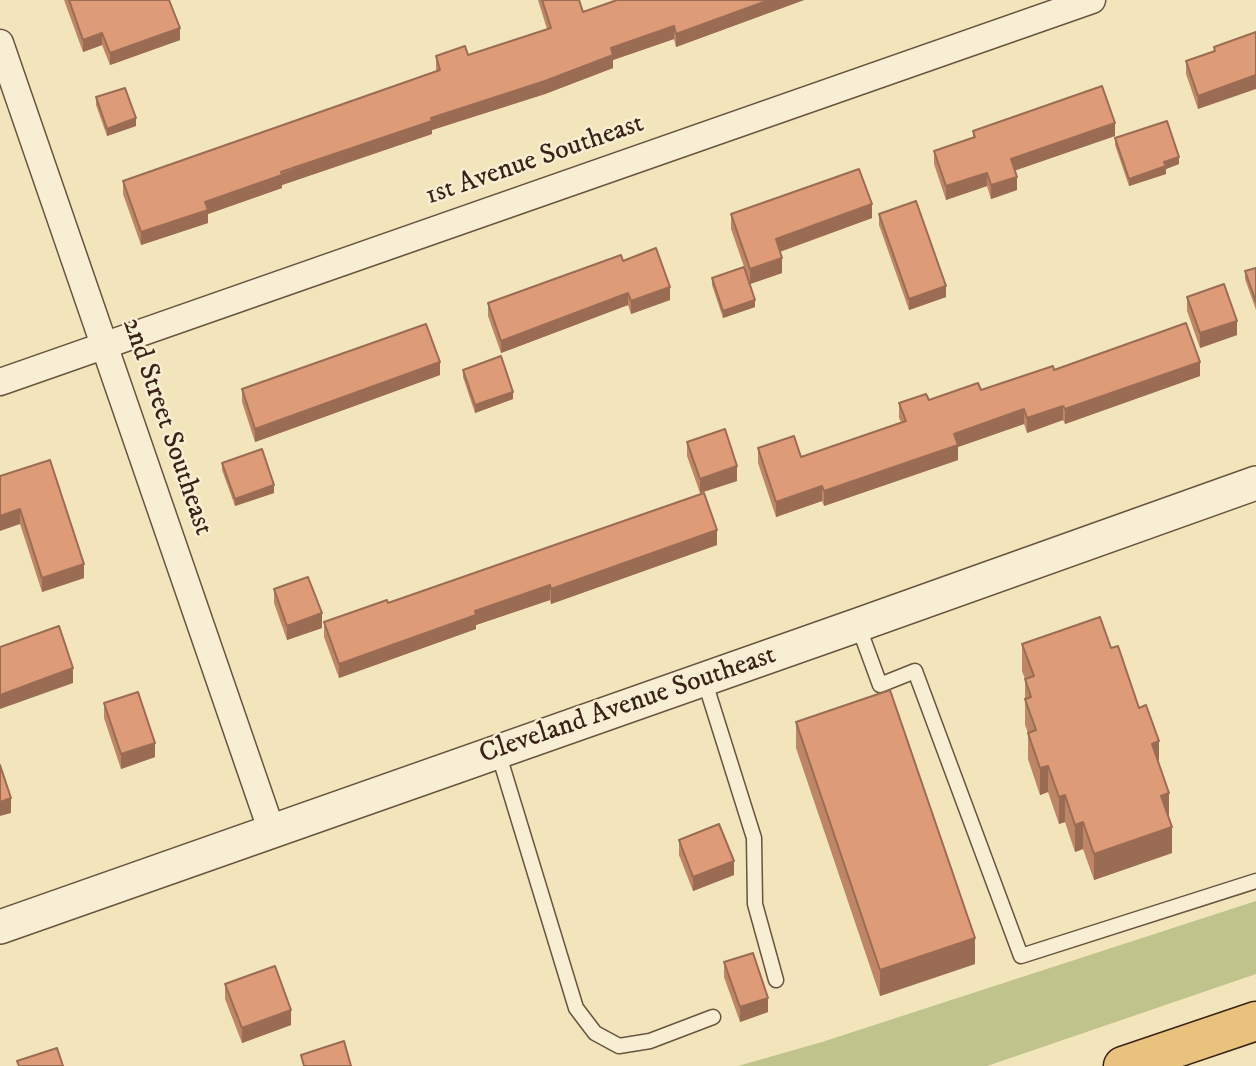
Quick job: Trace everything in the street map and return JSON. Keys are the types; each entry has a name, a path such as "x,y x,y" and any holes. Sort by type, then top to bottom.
{"highway":[{"path":"1123,1066 1256,1021"}],"street":[{"name":"1st Avenue Southeast","path":"0,382 1092,0"},
{"name":"2nd Street Southeast","path":"0,43 272,832"},
{"name":"Cleveland Avenue Southeast","path":"0,927 1256,482"}],"lane":[{"path":"858,625 880,685 915,671 1021,956 1256,881"},
{"path":"704,679 754,838 755,904 776,980"},
{"path":"498,752 576,1008 595,1033 619,1046 650,1041 713,1017"}],"green space":[{"path":"1256,901 1256,974 987,1066 738,1066 822,1042"}],"building":[{"path":"69,0 169,0 180,28 110,53 102,33 83,40"},
{"path":"542,0 579,0 583,12 617,0 769,0 676,34 674,26 611,48 613,55 281,172 282,175 205,202 208,210 141,232 123,181 440,70 436,56 465,46 468,55 551,28"},
{"path":"1256,32 1256,75 1198,96 1186,61 1215,51 1214,47"},
{"path":"1102,86 1115,123 1011,159 1017,177 991,185 987,173 946,186 934,151 975,137 973,131"},
{"path":"125,88 136,118 107,129 96,97"},
{"path":"1167,121 1179,157 1164,162 1166,166 1129,179 1115,138"},
{"path":"859,169 872,204 776,239 782,258 750,269 731,214"},
{"path":"916,201 946,286 909,299 879,214"},
{"path":"656,248 670,287 631,301 628,293 501,341 488,303 621,255 623,261"},
{"path":"744,267 755,300 723,311 712,278"},
{"path":"1256,268 1256,302 1245,271"},
{"path":"1224,284 1237,321 1200,333 1187,297"},
{"path":"1186,323 1200,362 1065,409 1063,406 1027,418 1024,409 954,434 958,445 824,491 822,486 776,502 758,448 794,436 801,457 906,421 899,403 926,394 929,400 978,383 981,390 1053,366 1054,370"},
{"path":"426,324 440,362 255,429 242,389"},
{"path":"501,356 513,392 475,405 463,370"},
{"path":"725,429 737,466 700,479 687,442"},
{"path":"262,449 274,485 235,499 222,463"},
{"path":"50,460 84,564 42,578 20,509 0,516 0,476"},
{"path":"704,493 717,530 551,589 550,585 475,611 476,615 339,664 324,622 387,600 388,603"},
{"path":"308,577 322,613 287,626 274,589"},
{"path":"1100,617 1111,648 1118,646 1139,708 1146,705 1159,741 1152,744 1169,793 1161,796 1172,827 1094,854 1083,822 1075,825 1065,795 1059,797 1048,766 1040,768 1028,733 1036,730 1025,699 1031,697 1025,679 1034,676 1022,644"},
{"path":"59,626 73,668 0,695 0,647"},
{"path":"890,690 975,938 880,970 796,722"},
{"path":"138,692 155,743 121,754 104,703"},
{"path":"0,765 11,798 0,802"},
{"path":"719,824 734,861 693,877 679,840"},
{"path":"753,953 768,998 740,1007 724,962"},
{"path":"275,966 291,1010 242,1028 225,984"},
{"path":"344,1041 351,1066 304,1066 301,1055"},
{"path":"57,1048 63,1066 19,1066 17,1061"}]}
